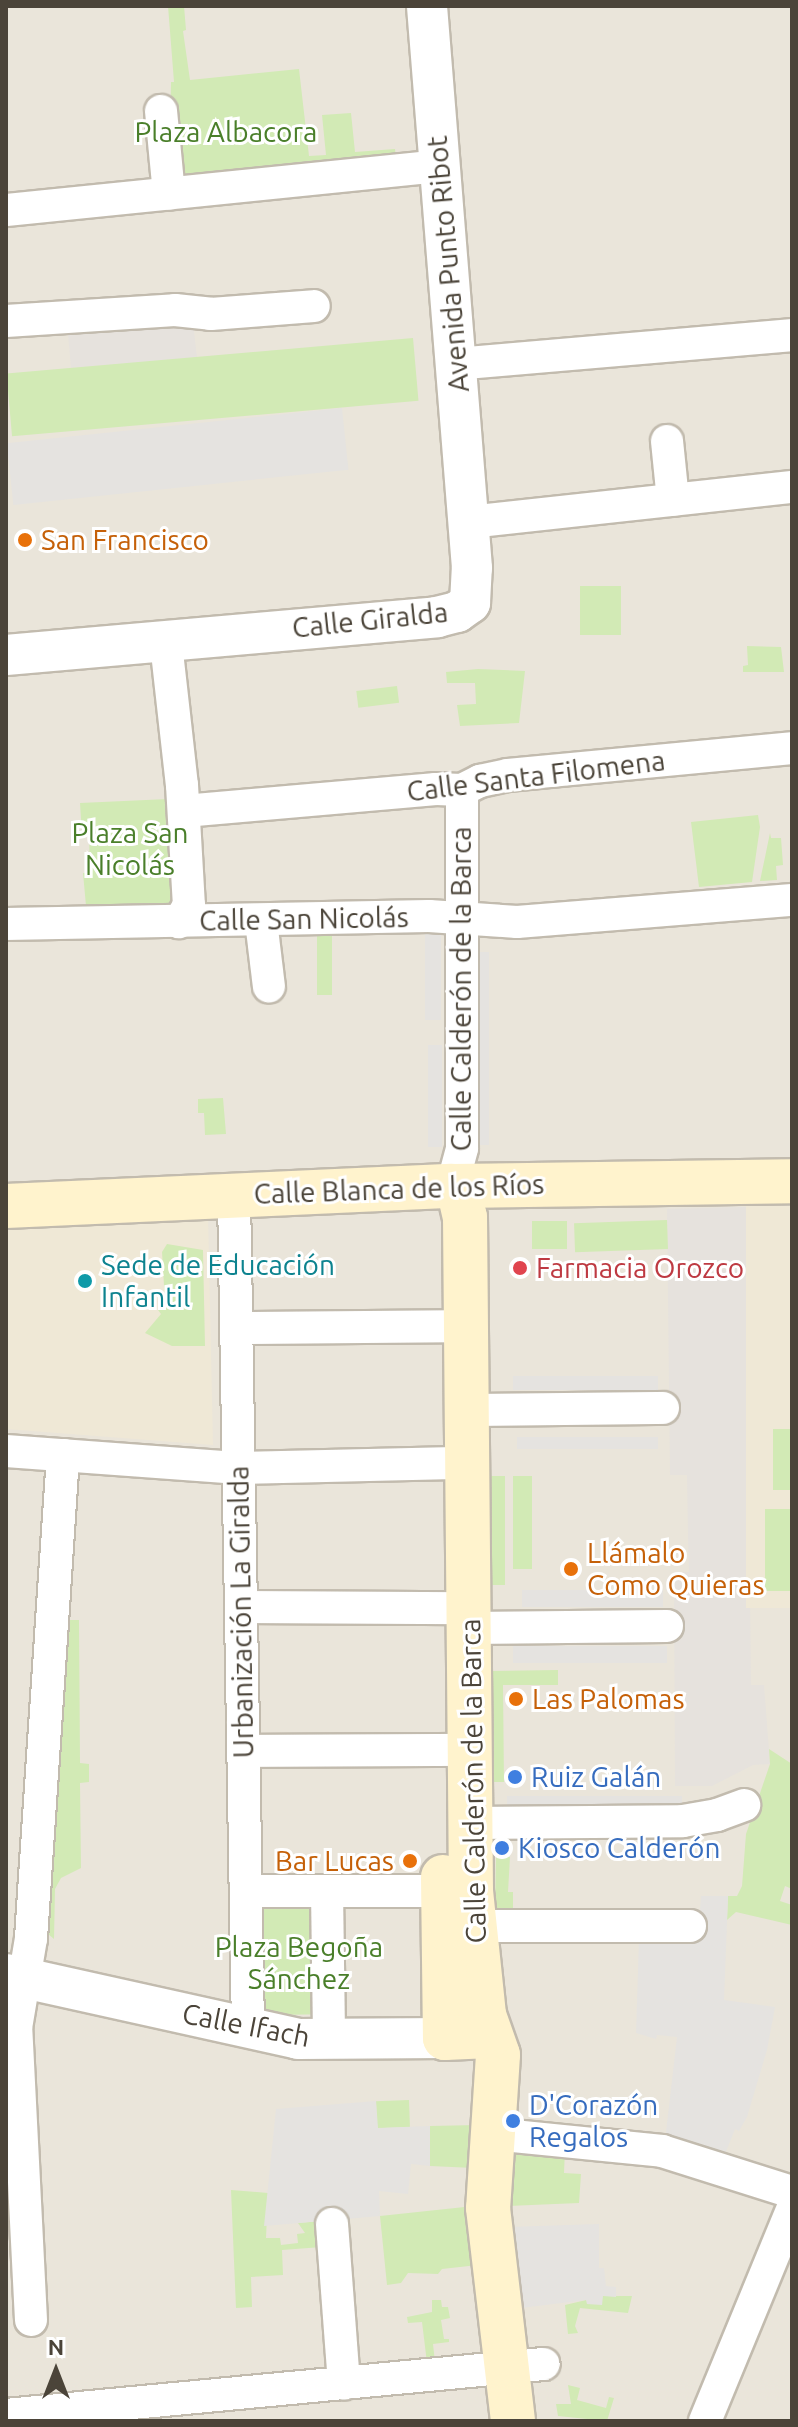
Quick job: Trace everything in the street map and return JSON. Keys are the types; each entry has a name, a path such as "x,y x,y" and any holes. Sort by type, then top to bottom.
{"main road":[{"name":"Calle Blanca de los Ríos","path":"6,1206 452,1186 792,1181"},
{"name":"Calle Calderón de la Barca","path":"452,1186 444,1196 438,1215 451,1326 466,1410 452,1464"},
{"name":"Calle Calderón de la Barca","path":"451,1326 452,1464 459,1615 457,1750 463,1903 490,2036 498,2055 488,2208 526,2365 513,2421"},
{"name":"Calle Calderón de la Barca","path":"445,2038 471,1823 457,1750"},
{"name":"Calle Ifach","path":"445,2038 490,2036"}],"street":[{"name":"Avenida Punto Ribot","path":"427,6 469,522"},
{"path":"161,111 169,194"},
{"path":"6,210 440,166"},
{"path":"6,321 175,310 211,314 314,306"},
{"path":"455,364 792,335"},
{"path":"667,441 673,500"},
{"path":"469,522 792,487"},
{"name":"Calle Giralda","path":"6,655 457,612 470,603 472,593 469,522"},
{"path":"156,642 167,652 184,811 189,905 179,922"},
{"name":"Calle Santa Filomena","path":"184,811 436,789 462,790 480,781 508,775 792,748"},
{"name":"Calle Calderón de la Barca","path":"452,1186 462,1148 462,790"},
{"name":"Calle San Nicolás","path":"6,924 429,916 517,922 792,900"},
{"path":"261,921 269,987"},
{"name":"Urbanización La Giralda","path":"234,1194 248,2029"},
{"path":"237,1328 451,1326"},
{"path":"466,1410 663,1408"},
{"path":"6,1451 239,1468 452,1464"},
{"path":"31,2320 15,1976 31,1938 63,1455"},
{"path":"241,1607 667,1626"},
{"path":"244,1751 457,1750"},
{"path":"471,1823 683,1821 717,1815 744,1805"},
{"path":"246,1891 327,1891 690,1926"},
{"path":"327,1891 329,2040"},
{"name":"Calle Ifach","path":"15,1976 298,2039 445,2038"},
{"path":"493,2134 662,2151 792,2192"},
{"path":"705,2421 792,2210"},
{"path":"332,2224 344,2384"},
{"path":"6,2415 526,2365"}],"shaded area":[{"path":"6,6 792,6 792,2421 6,2421"},
{"path":"67,322 193,322 197,358 71,368"},
{"path":"342,408 348,470 13,505 7,443"},
{"path":"425,930 441,930 441,1020 425,1020"},
{"path":"479,952 489,952 489,1145 479,1145"},
{"path":"428,1045 442,1045 442,1147 428,1147"},
{"path":"746,1206 792,1206 792,1608 746,1608"},
{"path":"746,1207 751,1685 764,1685 770,1764 753,1765 712,1786 675,1786 674,1573 689,1572 687,1475 670,1475 667,1209"},
{"path":"208,1214 213,1445 6,1429 6,1230 9,1227"},
{"path":"513,1376 658,1376 658,1390 513,1390"},
{"path":"517,1437 658,1437 658,1449 517,1449"},
{"path":"522,1590 663,1590 663,1607 522,1607"},
{"path":"513,1646 667,1646 667,1663 513,1663"},
{"path":"507,1796 682,1796 682,1809 507,1809"},
{"path":"701,1896 728,1896 724,2000 775,2007 767,2050 747,2117 739,2131 735,2129 723,2159 665,2141 677,2037 657,2035 656,2039 636,2033 639,1939 690,1926 693,1911 700,1910"},
{"path":"376,2101 378,2128 430,2126 430,2166 411,2164 408,2194 379,2191 380,2216 264,2226 276,2109"},
{"path":"599,2224 599,2268 604,2268 606,2286 616,2287 616,2297 603,2296 602,2305 587,2304 586,2300 513,2309 505,2227"}],"green space":[{"name":"Plaza Albacora","path":"168,6 184,6 186,30 183,31 190,80 299,69 309,156 326,155 322,115 351,113 355,152 395,149 396,158 169,194 171,82 174,82"},
{"path":"413,338 418,401 12,436 7,374"},
{"path":"580,586 621,586 621,635 580,635"},
{"path":"747,646 781,647 784,672 743,672 743,666 748,665"},
{"path":"478,669 525,671 519,723 460,726 457,705 476,704 475,683 447,683 446,672"},
{"path":"397,686 399,703 358,708 356,691"},
{"name":"Plaza San Nicolás","path":"168,799 173,903 86,906 83,873 90,873 89,835 82,835 80,803"},
{"path":"758,815 760,827 752,882 699,887 691,822"},
{"path":"770,833 771,838 781,838 783,865 776,866 777,880 760,881"},
{"path":"317,932 332,932 332,995 317,995"},
{"path":"223,1098 226,1134 205,1135 204,1113 198,1113 198,1099"},
{"path":"667,1220 668,1249 575,1252 574,1223"},
{"path":"532,1221 567,1221 567,1249 532,1249"},
{"path":"167,1244 203,1250 205,1346 172,1346 145,1333 161,1314 158,1310 165,1302 162,1252"},
{"path":"773,1429 792,1429 792,1490 773,1490"},
{"path":"486,1476 505,1476 505,1585 486,1585"},
{"path":"513,1476 532,1476 532,1569 513,1569"},
{"path":"765,1509 792,1509 792,1591 765,1591"},
{"path":"61,1620 79,1620 80,1763 89,1764 89,1782 80,1783 81,1868 61,1878 55,1889 54,1939 47,1933"},
{"path":"558,1670 558,1685 503,1685 504,1782 491,1782 491,1671"},
{"path":"769,1749 792,1764 792,1889 785,1886 780,1901 792,1905 792,1925 736,1912 727,1920 728,1896 737,1896 742,1886 746,1834 770,1764"},
{"path":"496,1857 510,1857 508,1892 513,1892 513,1914 497,1911 495,1906"},
{"name":"Plaza Begoña Sánchez","path":"336,1903 338,2014 260,2015 258,1904"},
{"path":"409,2100 410,2127 377,2128 376,2101"},
{"path":"478,2125 474,2168 430,2166 430,2126"},
{"path":"510,2146 565,2150 564,2173 581,2174 579,2203 505,2206"},
{"path":"231,2190 268,2193 266,2238 280,2238 281,2245 298,2243 297,2234 305,2233 298,2223 321,2221 322,2247 282,2250 283,2275 251,2277 252,2307 236,2308"},
{"path":"474,2206 478,2265 442,2269 438,2274 408,2273 401,2283 387,2285 380,2216"},
{"path":"603,2296 632,2296 628,2313 580,2308 575,2326 578,2333 568,2334 565,2305"},
{"path":"432,2300 441,2300 442,2307 448,2307 450,2318 441,2320 444,2339 449,2339 449,2342 433,2344 435,2362 427,2363 422,2322 408,2323 407,2317 432,2312"},
{"path":"568,2385 580,2388 577,2400 606,2408 609,2397 614,2398 607,2421 558,2416 556,2404 571,2404"}],"place":[{"name":"San Francisco","path":"25,540"},
{"name":"Farmacia Orozco","path":"520,1268"},
{"name":"Sede de Educación Infantil","path":"85,1281"},
{"name":"Llámalo Como Quieras","path":"571,1569"},
{"name":"Las Palomas","path":"516,1699"},
{"name":"Ruiz Galán","path":"515,1777"},
{"name":"Kiosco Calderón","path":"502,1848"},
{"name":"Bar Lucas","path":"410,1861"},
{"name":"D'Corazón Regalos","path":"513,2121"}]}
